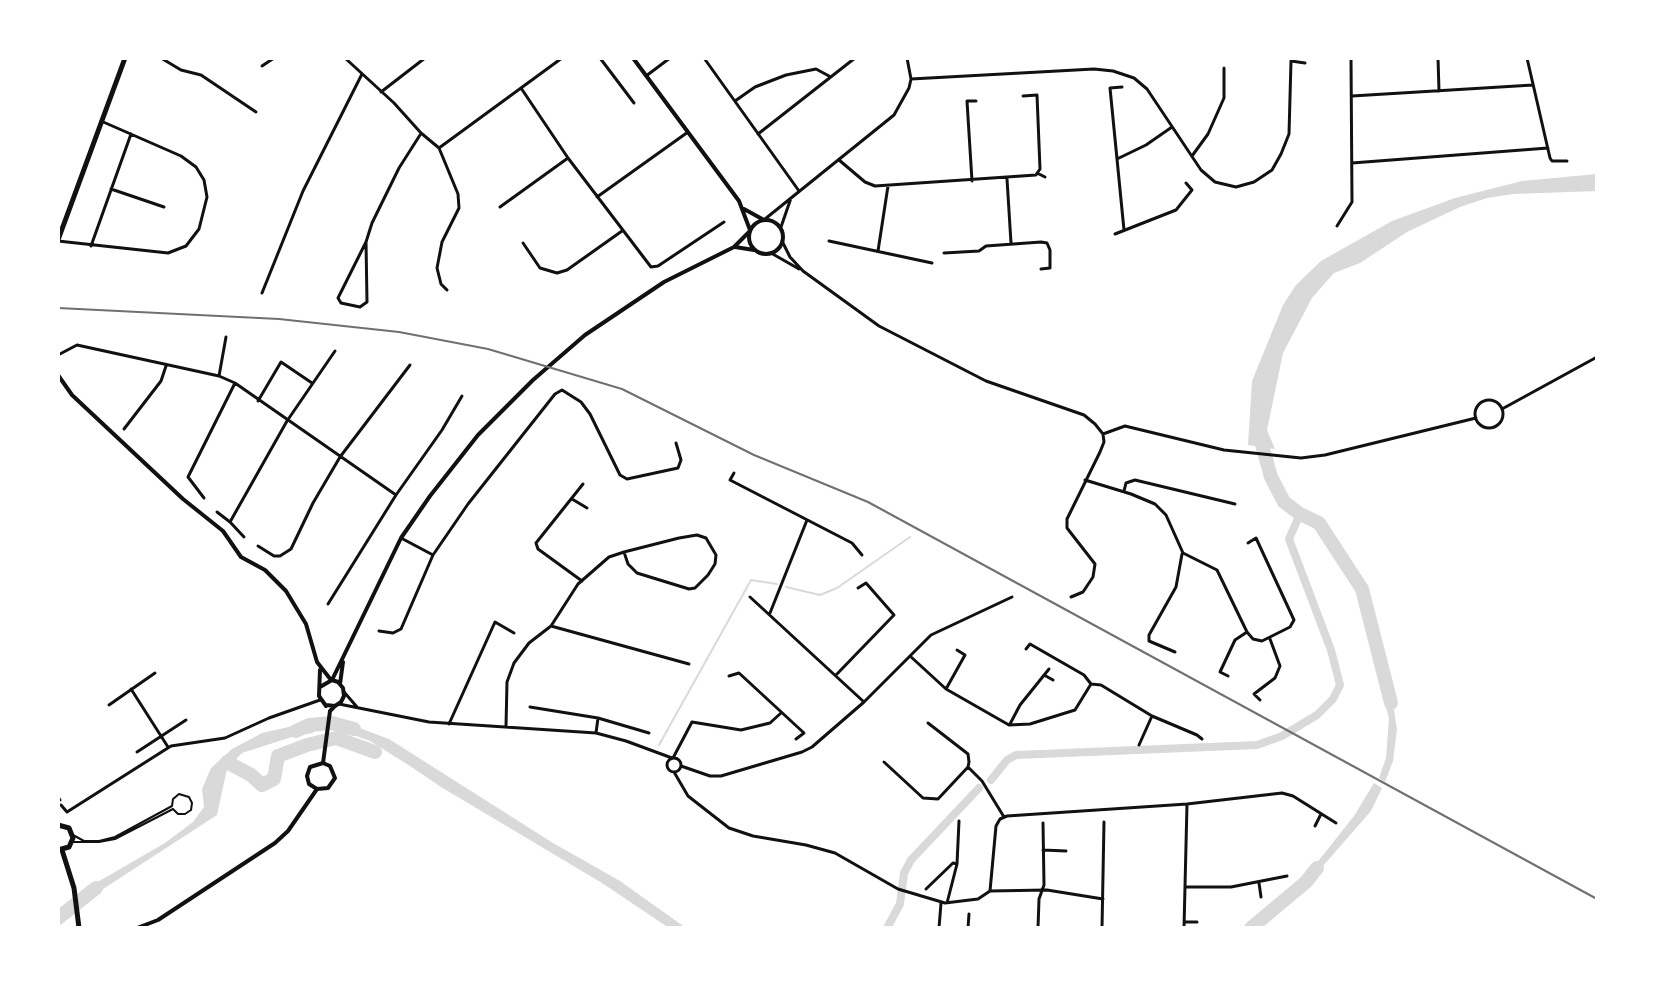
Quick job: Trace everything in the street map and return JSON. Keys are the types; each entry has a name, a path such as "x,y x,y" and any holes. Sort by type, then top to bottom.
{"main road":[{"path":"58,241 125,58"},
{"path":"58,825 66,826 73,834 65,847 65,858 74,888 79,928"}],"street":[{"path":"161,58 181,70 201,75 256,112"},
{"path":"262,66 274,58"},
{"path":"345,58 439,148 458,194 459,208 442,242 437,268 441,284 447,290"},
{"path":"381,92 425,58"},
{"path":"439,148 562,58"},
{"path":"600,58 634,103"},
{"path":"633,58 742,207 750,231 749,240 756,251"},
{"path":"646,76 670,58"},
{"path":"704,58 799,191"},
{"path":"758,134 855,58"},
{"path":"320,687 331,680 343,660 401,538 478,435 556,359 634,300 734,247 755,223 764,220 894,115 906,96 911,79 907,58"},
{"path":"1337,226 1352,202 1351,58"},
{"path":"1438,58 1439,91"},
{"path":"1527,58 1552,161 1567,161"},
{"path":"911,79 1094,69 1113,71 1134,78 1147,89 1201,170 1215,182 1236,187 1254,182 1272,170 1289,134 1291,61 1305,63"},
{"path":"1192,156 1208,134 1224,98 1224,68"},
{"path":"735,101 755,87 799,71 816,69 830,77"},
{"path":"262,293 303,191 362,74"},
{"path":"1352,96 1533,85"},
{"path":"1122,87 1110,88 1124,230"},
{"path":"521,88 568,158 651,267 658,266 724,222"},
{"path":"839,160 865,182 875,186 1032,176 1040,169 1037,95 1023,96"},
{"path":"972,181 967,101 976,101"},
{"path":"58,241 168,253 186,246 199,229 207,197 201,173 181,156 101,121"},
{"path":"1116,160 1172,127"},
{"path":"597,197 688,132"},
{"path":"366,242 367,302 360,307 341,303 338,298 372,223 421,133"},
{"path":"91,246 131,134"},
{"path":"1352,163 1548,148"},
{"path":"500,207 568,158"},
{"path":"1037,173 1045,177"},
{"path":"1007,178 1011,243"},
{"path":"1115,234 1176,210 1192,190 1186,183"},
{"path":"878,251 888,186"},
{"path":"111,189 164,207"},
{"path":"791,198 781,227 782,241 790,257 803,271"},
{"path":"742,207 781,227"},
{"path":"523,243 540,268 557,273 567,270 622,231"},
{"path":"771,253 782,241"},
{"path":"829,241 932,263"},
{"path":"944,253 979,251 986,246 1011,243 1047,243 1050,268 1041,269"},
{"path":"734,247 771,253 803,271 864,317 922,351 986,381 1084,415 1103,434 1104,442 1067,519 1067,528 1095,564 1093,577 1083,592 1071,597"},
{"path":"219,376 226,337"},
{"path":"58,355 77,345 219,376 235,383 396,495"},
{"path":"230,522 287,421 335,351"},
{"path":"1502,409 1597,357"},
{"path":"258,401 281,362 312,383"},
{"path":"258,546 274,556 291,549 340,457 410,365"},
{"path":"124,429 161,381 166,366"},
{"path":"58,375 84,405 183,499 223,531 241,557 265,570 286,591 306,624 320,667 320,700"},
{"path":"204,498 188,477 235,383"},
{"path":"379,631 393,633 401,629 433,555 497,466 555,394 562,390 581,402 620,475 627,479 678,468 681,460 676,443"},
{"path":"328,604 462,396"},
{"path":"1476,418 1478,407 1484,402 1492,401 1502,409"},
{"path":"1476,418 1485,428 1494,427 1501,422 1502,409"},
{"path":"1103,434 1125,426 1224,450 1281,457 1325,455 1476,418"},
{"path":"734,473 730,480 852,543 862,555"},
{"path":"1085,480 1155,504 1166,515 1183,553 1176,587 1149,635 1149,641 1175,652"},
{"path":"1124,491 1126,483 1135,480 1235,504"},
{"path":"582,581 538,549 536,543 583,484"},
{"path":"572,499 587,508"},
{"path":"217,512 244,537"},
{"path":"769,615 807,520"},
{"path":"506,726 507,682 514,663 529,643 551,626 582,581 609,557 624,552 697,535 706,538 716,555 715,564 708,575 695,588 689,589 637,573 628,564 624,552"},
{"path":"401,538 433,555"},
{"path":"1183,553 1217,570 1247,632 1257,641 1270,639 1290,627 1294,615 1256,538 1248,543"},
{"path":"836,675 894,615 866,583 858,588"},
{"path":"750,597 864,702"},
{"path":"326,705 338,704 449,724 596,733 674,758 681,766 710,776 721,776 812,747 864,702 931,635 1012,597"},
{"path":"449,724 495,622 514,633"},
{"path":"551,626 689,664"},
{"path":"1228,676 1220,672 1235,640 1247,632"},
{"path":"1260,700 1254,694 1275,678 1280,666 1270,639"},
{"path":"1026,649 1030,644 1084,675 1091,684 1101,685 1152,716 1202,739"},
{"path":"946,689 965,655 957,650"},
{"path":"910,656 946,689 1009,725 1030,724 1075,710 1091,684"},
{"path":"343,660 340,684 357,707"},
{"path":"320,667 331,680 340,684"},
{"path":"1009,725 1020,705 1049,669"},
{"path":"109,705 155,673"},
{"path":"729,676 739,673 804,733 796,739"},
{"path":"1044,675 1053,680"},
{"path":"131,689 169,748"},
{"path":"323,760 330,711 344,692"},
{"path":"320,700 330,711"},
{"path":"60,801 67,812 169,748 225,738 320,700"},
{"path":"530,707 598,718 649,733"},
{"path":"667,764 677,753 692,722 741,730 770,723 781,713"},
{"path":"1139,745 1152,716"},
{"path":"596,733 598,718"},
{"path":"137,752 186,720"},
{"path":"884,762 923,798 938,799 968,767 968,754 928,723"},
{"path":"1145,733 1153,737"},
{"path":"657,752 688,796 723,825 753,836 835,853 905,892 941,903 978,899 990,891 1041,891 1103,899"},
{"path":"323,760 330,766 335,778 328,788 317,789 309,784 307,776 314,764 323,760"},
{"path":"674,772 681,766"},
{"path":"968,767 982,781 1004,817"},
{"path":"137,928 158,920 275,843 288,831 317,789"},
{"path":"990,891 996,826 1004,817 1053,811 1187,804 1282,793 1293,796 1336,823"},
{"path":"1184,928 1187,804"},
{"path":"1315,826 1321,814"},
{"path":"947,903 957,864 959,821"},
{"path":"1102,928 1104,822"},
{"path":"1038,928 1044,885 1043,823"},
{"path":"1043,850 1066,851"},
{"path":"926,889 953,863 957,864"},
{"path":"1186,887 1231,887 1287,876"},
{"path":"1259,883 1261,897"},
{"path":"939,928 941,903"},
{"path":"960,925 968,927 969,914"},
{"path":"1185,922 1197,922"}],"lane":[{"path":"65,847 115,839 173,809 178,814 185,814 191,810 192,803 186,795 179,794 173,799 172,806 115,837 84,841 73,834"}],"shaded area":[{"path":"1597,174 1597,191 1513,194 1460,207 1407,232 1360,263 1334,273 1312,298 1283,353 1267,430 1275,449 1248,445 1252,381 1283,305 1296,285 1321,261 1392,221 1455,198 1522,181"},
{"path":"1390,685 1397,729 1393,761 1385,782 1379,778 1386,758 1389,718 1380,687"},
{"path":"338,720 389,739 553,843 620,881 686,928 669,928 602,883 370,741 337,729"},
{"path":"315,721 313,733 242,753 227,769 217,815 83,902 82,891 165,843 193,822 204,807 202,789 211,768 232,749 262,733"},
{"path":"1374,783 1382,788 1371,811 1309,882 1304,879 1354,816"}],"waterway":[{"path":"1258,430 1271,477 1284,502 1319,523 1362,589 1391,703"},
{"path":"991,780 1007,760 1016,755 1257,745 1282,736 1317,715 1333,699 1340,685 1331,650 1289,539 1300,514"},
{"path":"786,587 820,595 837,588 910,537"},
{"path":"659,745 751,580 777,584"},
{"path":"296,731 309,725 332,723 354,729"},
{"path":"227,762 262,785 274,779 278,756 307,745 336,738 375,752"},
{"path":"887,928 900,904 904,873 911,860 979,788"},
{"path":"1251,928 1306,882 1317,868"},
{"path":"58,918 96,888"}],"railway":[{"path":"58,308 279,319 399,332 488,349 622,389 754,455 868,502 1597,899"}]}
